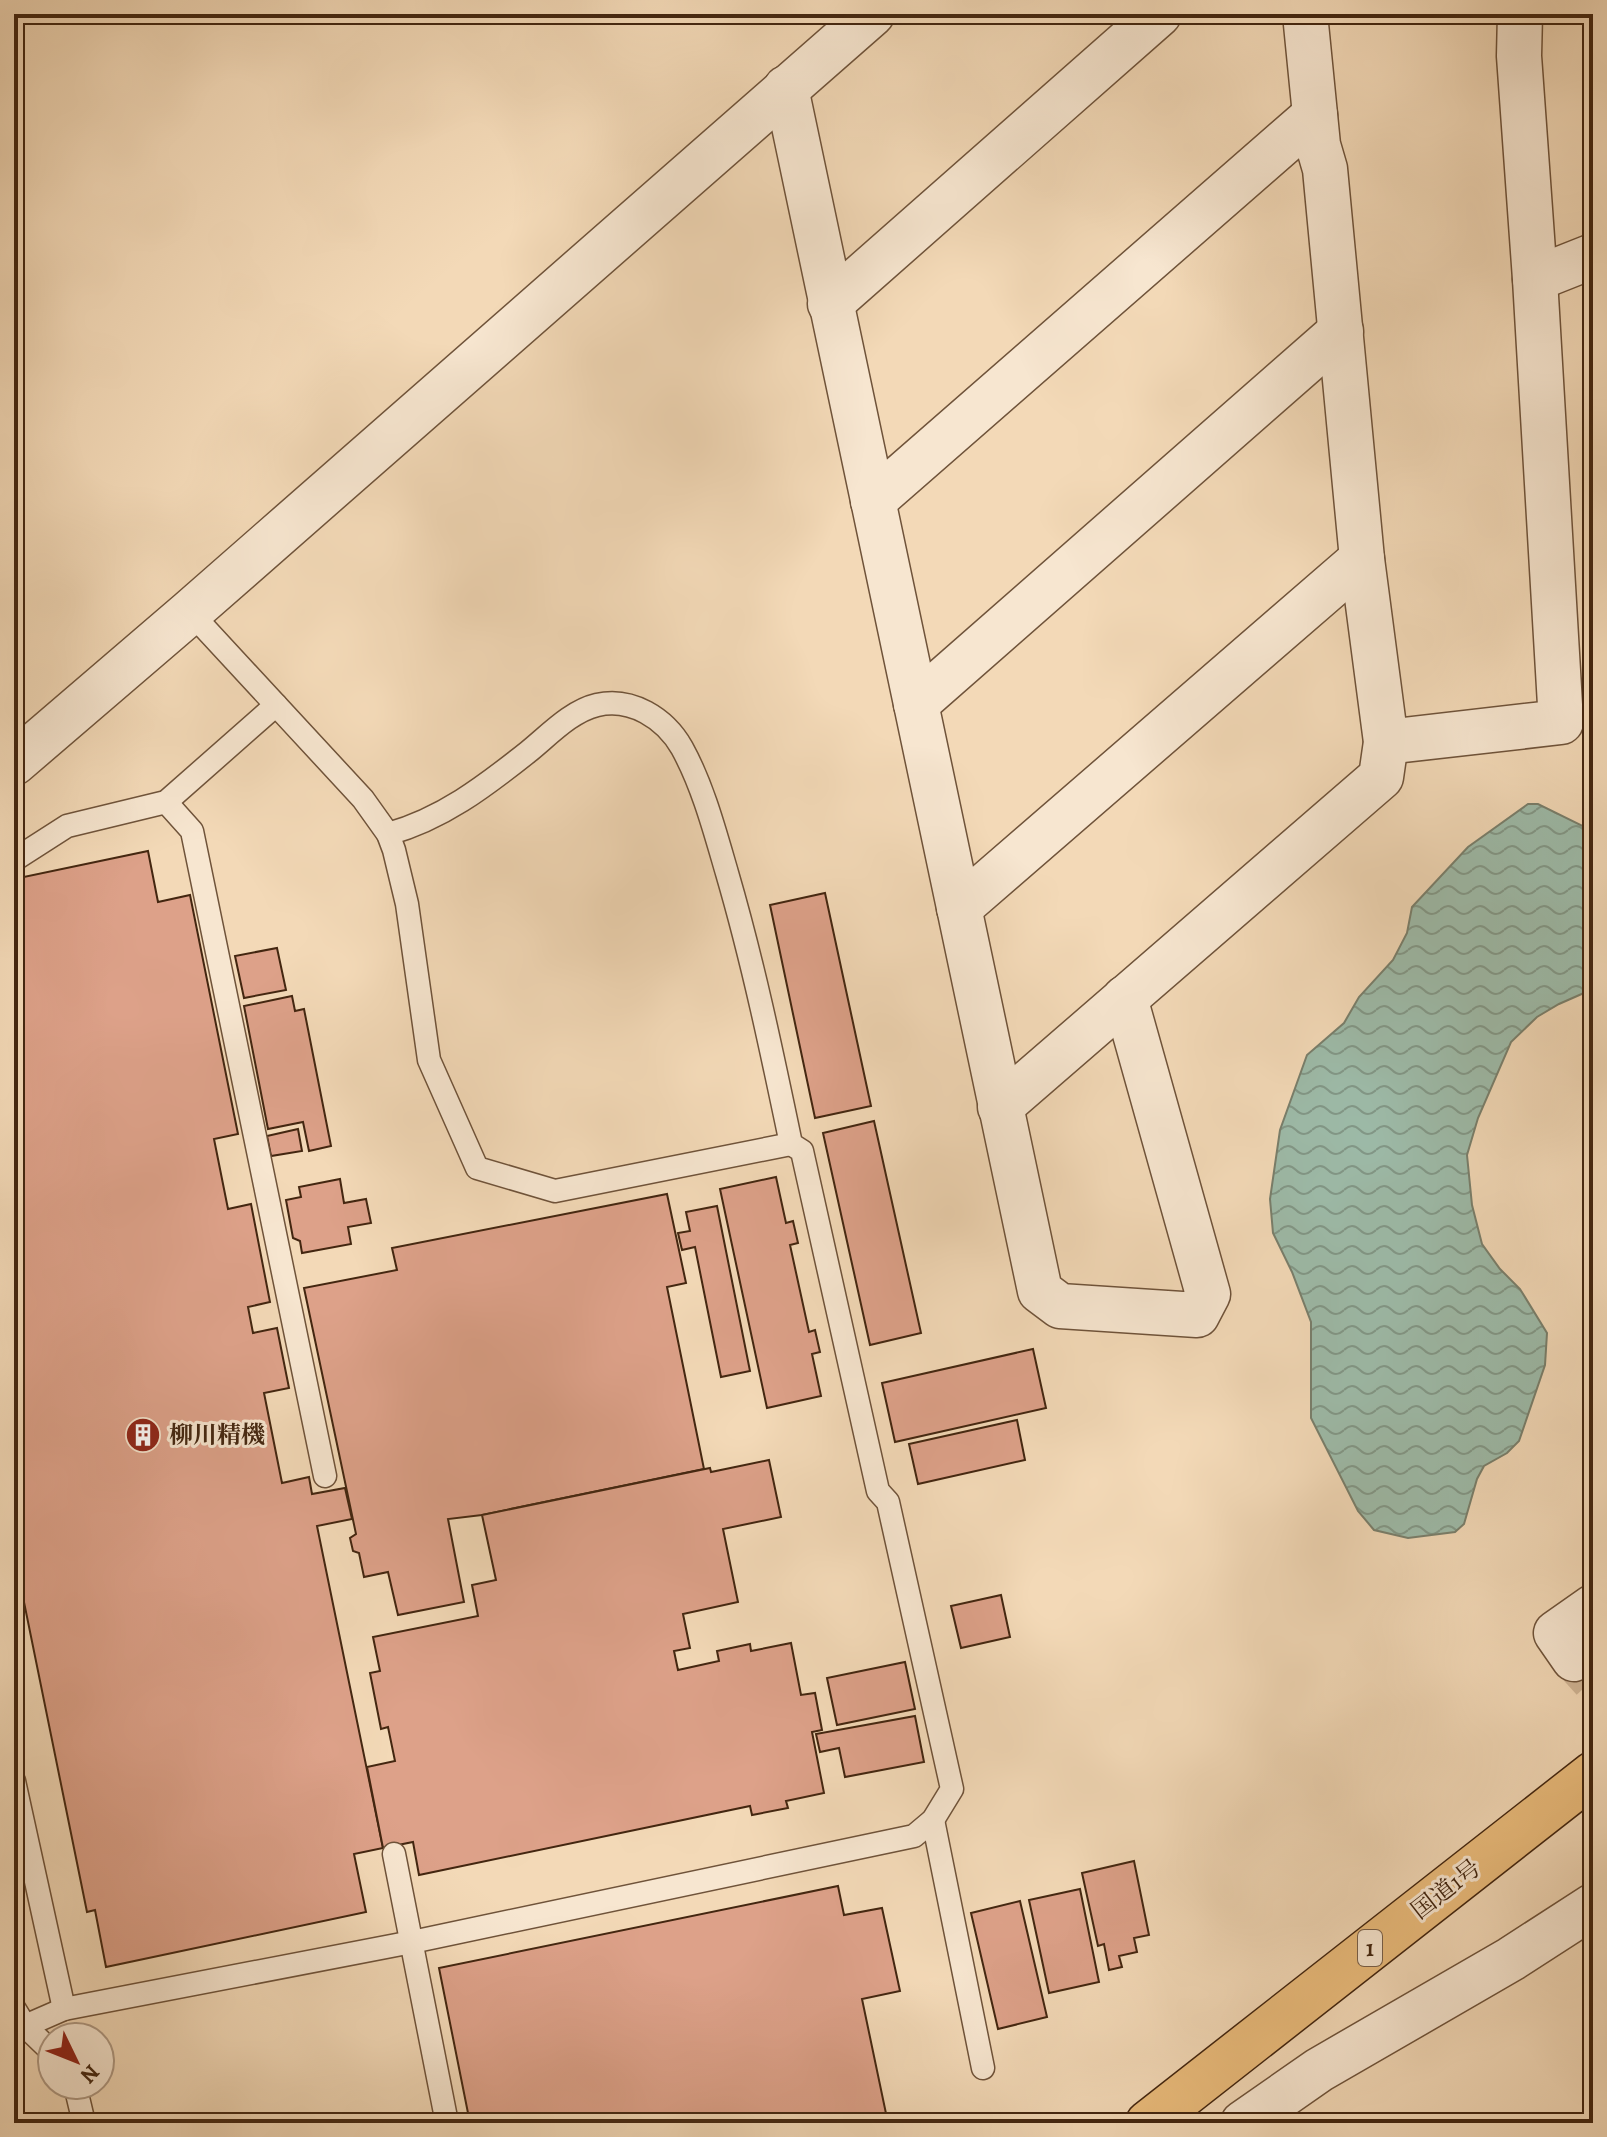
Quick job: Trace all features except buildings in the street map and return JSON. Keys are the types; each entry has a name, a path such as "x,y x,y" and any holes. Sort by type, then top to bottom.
{"highway":[{"name":"国道1号","path":"1148,2123 1593,1774"}],"street":[{"path":"14,763 872,14"},
{"path":"830,304 1159,14"},
{"path":"1000,1107 1381,777 1386,742 1362,559 1325,169 1318,145 1305,14"},
{"path":"1386,742 1561,722 1519,56 1520,14"},
{"path":"786,88 1040,1291 1060,1306 1197,1315 1208,1294 1125,998"},
{"path":"873,501 1315,115"},
{"path":"1535,279 1593,256"},
{"path":"916,704 1341,331"},
{"path":"959,908 1362,559"},
{"path":"1574,1659 1556,1633 1593,1607"},
{"path":"1243,2123 1319,2070 1511,1959 1593,1906"}],"lane":[{"path":"20,2017 412,1942 914,1836 933,1820 952,1789 888,1502 878,1491 802,1151 791,1144 555,1191 477,1168 429,1060 407,904 388,834 363,799 190,612"},
{"path":"388,834 411,827 478,791 563,722 594,705 624,701 664,726 681,746 716,837 751,955 791,1144"},
{"path":"14,860 67,826 166,802 276,705"},
{"path":"166,802 192,831 325,1476"},
{"path":"14,1781 64,2009"},
{"path":"933,1820 983,2068"},
{"path":"394,1854 447,2123"},
{"path":"20,2017 36,2034"},
{"path":"79,2101 84,2123"}],"water":[{"path":"1528,804 1538,804 1593,831 1593,989 1537,1017 1511,1042 1478,1118 1467,1155 1472,1205 1482,1244 1520,1289 1547,1333 1545,1365 1519,1441 1507,1453 1484,1466 1464,1524 1455,1532 1408,1538 1374,1530 1358,1511 1311,1418 1311,1322 1273,1233 1270,1199 1280,1130 1307,1055 1344,1023 1359,997 1393,960 1407,933 1412,907 1468,847"}],"tunnel":[{"path":"1574,1659 1593,1680"}],"place":[{"name":"柳川精機","path":"143,1435"}]}
